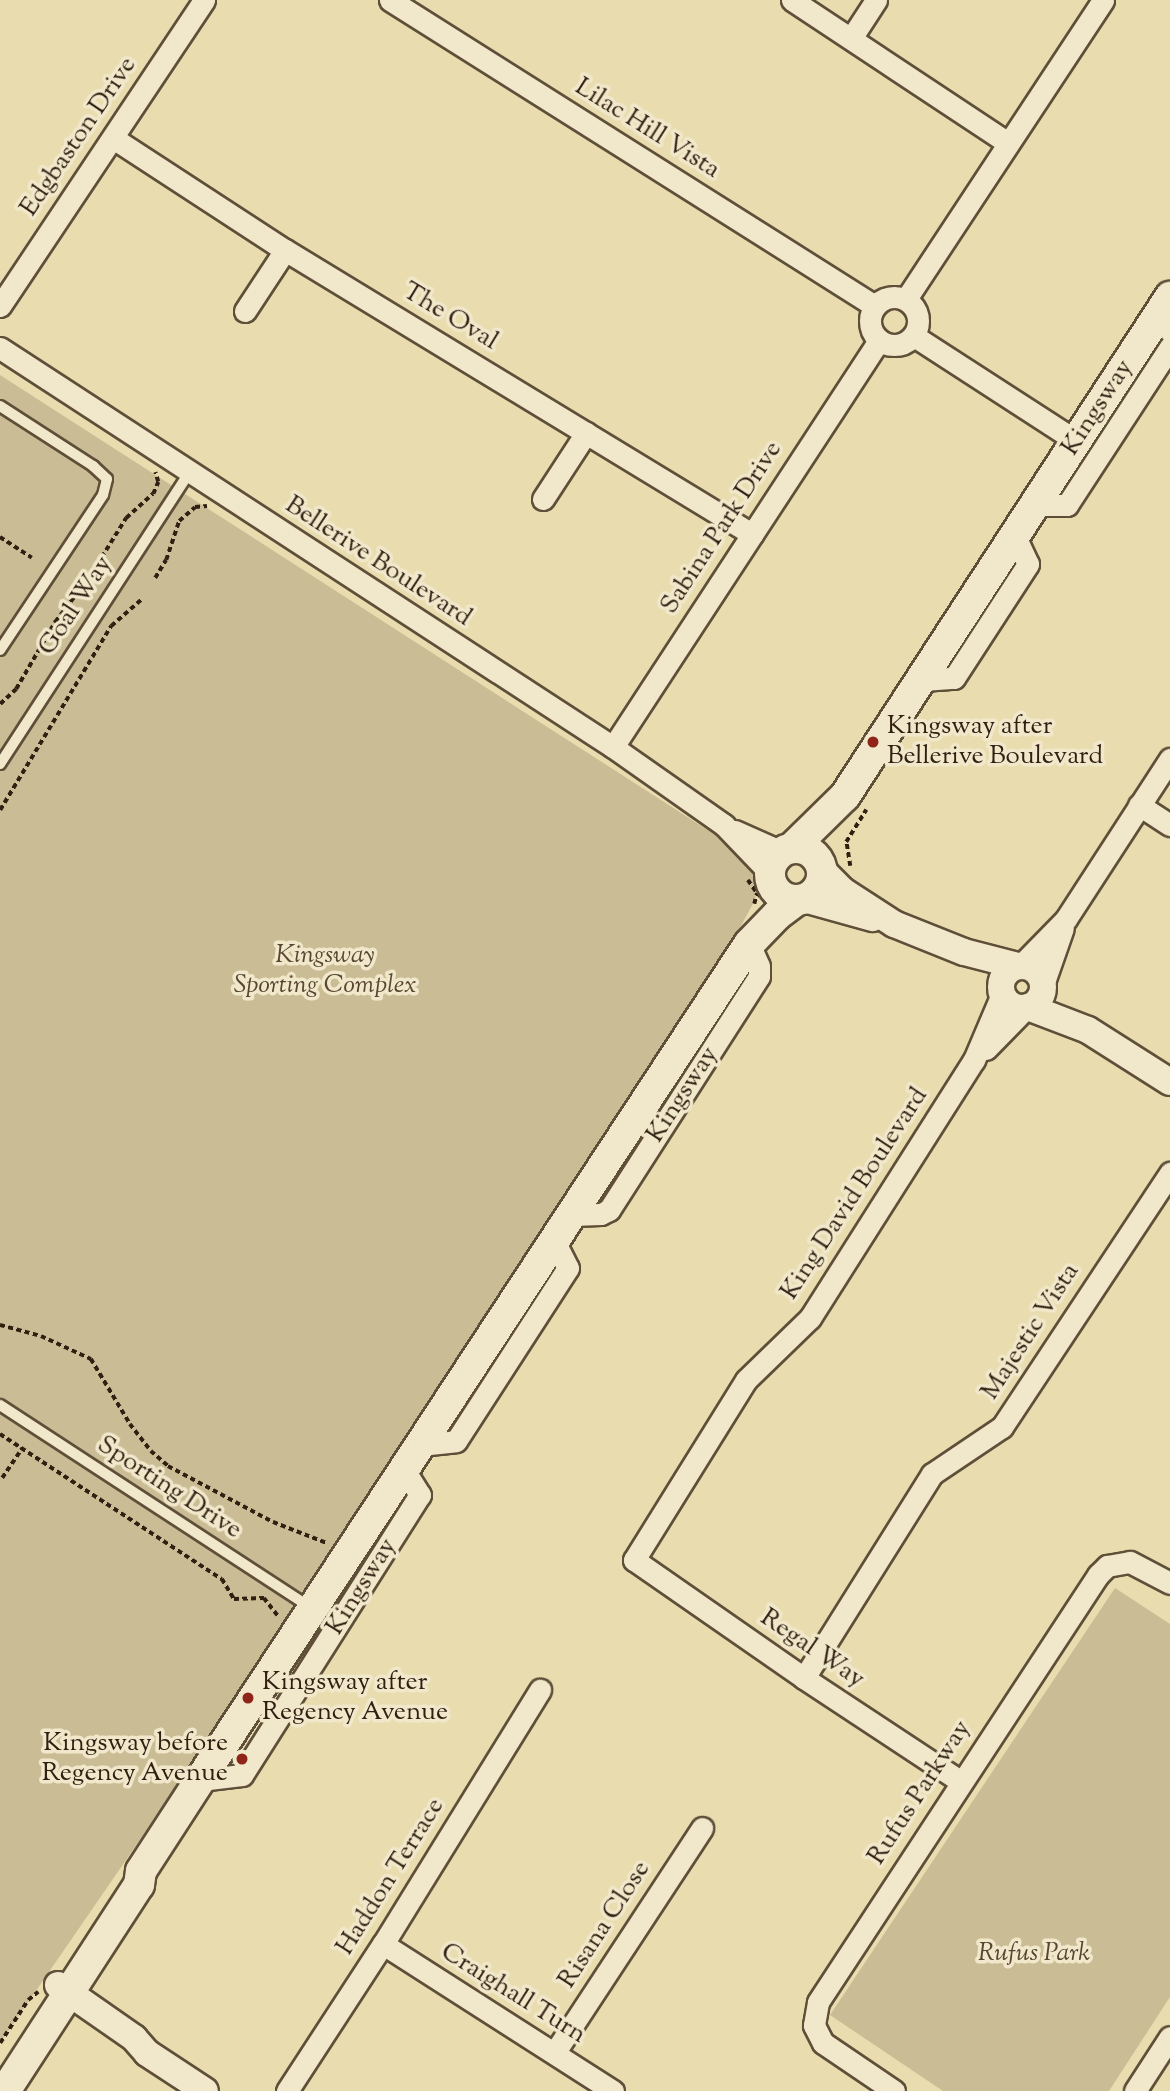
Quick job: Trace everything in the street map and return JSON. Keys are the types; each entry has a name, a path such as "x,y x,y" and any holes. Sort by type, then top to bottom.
{"main road":[{"name":"Kingsway","path":"820,866 923,680 1076,441 1167,313"},
{"name":"Kingsway","path":"0,2074 54,1995 139,1885 141,1871 751,941 774,885 856,802"},
{"path":"774,885 811,853 820,866"},
{"name":"Kingsway","path":"6,2091 54,1995"}],"street":[{"name":"Edgbaston Drive","path":"0,306 205,0"},
{"name":"Lilac Hill Vista","path":"390,0 875,306"},
{"path":"792,0 852,37 1008,143"},
{"path":"852,37 876,0"},
{"path":"906,299 1103,0"},
{"name":"The Oval","path":"113,138 285,250 752,534"},
{"path":"245,311 285,250"},
{"path":"889,297 906,299 912,304 919,320 914,336 900,345 879,340 870,326 875,306 889,297"},
{"path":"914,336 1076,441"},
{"name":"Sabina Park Drive","path":"613,747 879,340"},
{"name":"Kingsway","path":"1035,505 1067,505 1170,347"},
{"name":"Bellerive Boulevard","path":"0,348 613,747 724,825 774,885"},
{"path":"543,499 586,433"},
{"name":"King David Boulevard","path":"974,1060 1035,997 1066,919 1170,759"},
{"path":"1139,805 1170,825"},
{"path":"820,866 844,891 894,924"},
{"path":"774,885 894,924 964,952 1037,971 1035,997"},
{"name":"King David Boulevard","path":"1020,966 1066,919"},
{"path":"964,952 1011,1005 1035,997"},
{"path":"1002,992 1004,975 1020,966"},
{"name":"King David Boulevard","path":"634,1560 746,1380 810,1318 974,1060 1002,992"},
{"path":"1035,997 1170,1082"},
{"name":"Majestic Vista","path":"804,1678 932,1474 1002,1427 1170,1173"},
{"name":"Kingsway","path":"200,1780 242,1775 420,1495 412,1457"},
{"name":"Regal Way","path":"634,1560 960,1782"},
{"name":"Rufus Parkway","path":"894,2091 871,2085 823,2043 814,2025 818,2002 1098,1575 1107,1566 1130,1562 1169,1580"},
{"name":"Haddon Terrace","path":"287,2091 383,1944 540,1690"},
{"name":"Risana Close","path":"555,2052 702,1828"},
{"name":"Craighall Turn","path":"383,1944 612,2091"},
{"path":"54,1995 134,2038 147,2053 205,2091"},
{"path":"1135,2091 1170,2037"}],"lane":[{"path":"0,406 103,473 107,487 0,650"},
{"name":"Goal Way","path":"0,764 189,473"},
{"name":"Sporting Drive","path":"0,1405 312,1609"}],"path":[{"path":"155,578 166,559 179,521 195,507 204,505 215,508"},
{"path":"0,537 32,558"},
{"path":"0,810 111,626 142,599"},
{"path":"844,891 851,876 846,842 856,802"},
{"path":"0,1325 41,1336 91,1359 130,1424 151,1451 168,1465 273,1522 332,1545"},
{"path":"0,1434 222,1578 234,1599 264,1598 271,1603 281,1620"},
{"path":"2,1478 22,1448"},
{"path":"0,2043 28,2000 54,1995"}],"green space":[{"name":"Kingsway Sporting Complex","path":"0,375 762,865 755,900 731,944 283,1632 0,2043"},
{"name":"Rufus Park","path":"1115,1588 1170,1624 1170,1997 1109,2091 943,2091 830,2015"}],"place":[{"name":"Kingsway after Bellerive Boulevard","path":"873,742"},
{"name":"Kingsway after Regency Avenue","path":"248,1698"},
{"name":"Kingsway before Regency Avenue","path":"242,1759"}]}
